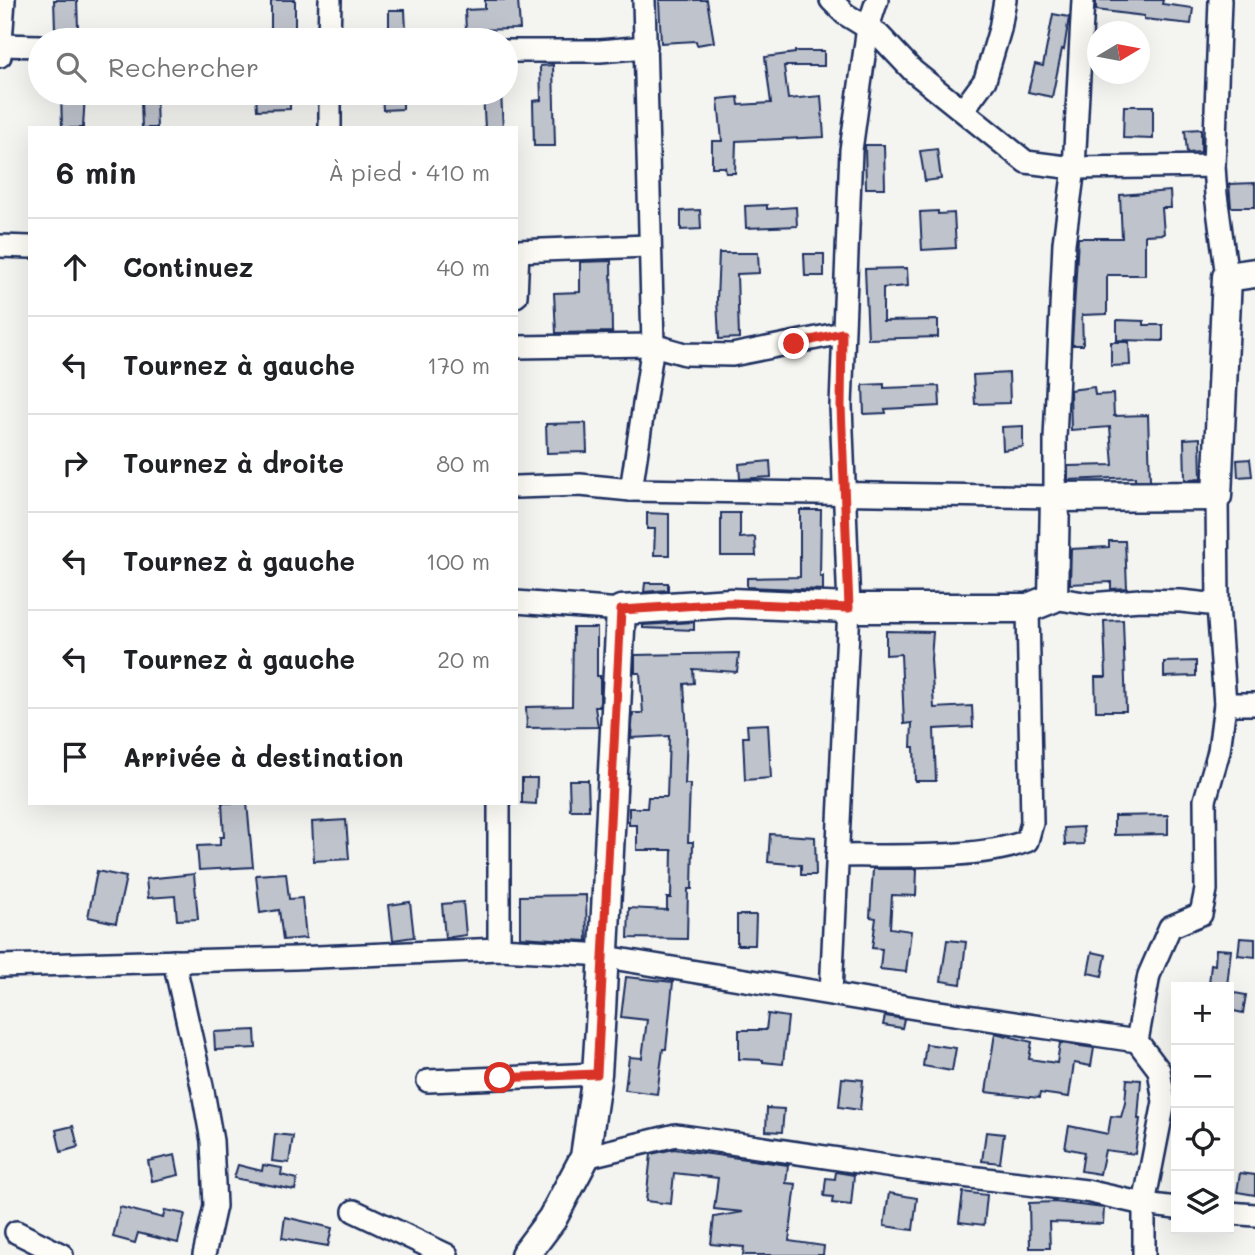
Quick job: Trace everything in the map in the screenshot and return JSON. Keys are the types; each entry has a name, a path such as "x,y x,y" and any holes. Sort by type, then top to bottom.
{"street":[{"path":"0,55 4,0"},
{"path":"329,28 330,0"},
{"path":"631,490 653,345 648,246 644,0"},
{"path":"831,0 845,14 878,35 913,71 1026,162 1074,168 1214,166"},
{"path":"831,993 849,608 841,406 842,333 851,150 868,27 877,0"},
{"path":"963,110 985,80 1000,29 1005,0"},
{"path":"837,856 951,853 1016,845 1027,841 1032,823 1041,603 1055,497 1055,439 1065,243 1074,168 1083,0"},
{"path":"1137,1041 1149,975 1170,927 1201,914 1206,891 1205,800 1219,751 1225,704 1218,605 1217,496 1227,277 1214,166 1220,0"},
{"path":"1,45 28,46"},
{"path":"518,51 600,51 646,47"},
{"path":"330,105 330,126"},
{"path":"0,246 28,247"},
{"path":"518,251 648,246"},
{"path":"1227,277 1255,273"},
{"path":"518,347 653,345 685,354 732,355 842,333"},
{"path":"518,487 580,485 631,490 1055,497 1217,496"},
{"path":"518,602 621,610 731,603 849,608 1090,604 1140,600 1218,605"},
{"path":"525,1255 552,1219 585,1157 597,1074 621,610"},
{"path":"1225,704 1255,704"},
{"path":"499,805 499,949"},
{"path":"0,966 499,949 604,955 933,1011 1137,1041 1159,1070 1164,1102 1144,1204 1144,1255"},
{"path":"174,961 212,1141 215,1206 204,1255"},
{"path":"428,1081 597,1074"},
{"path":"585,1157 676,1135 920,1171 1086,1191 1171,1207"},
{"path":"354,1211 447,1255"},
{"path":"1234,1214 1255,1216"},
{"path":"548,1255 552,1219"},
{"path":"16,1233 62,1255"}],"building":[{"path":"54,0 77,0 78,28 55,28"},
{"path":"271,0 295,0 295,28 271,28"},
{"path":"485,0 518,0 520,29 466,28 465,10 485,9"},
{"path":"659,0 707,0 714,42 697,45 696,41 661,43"},
{"path":"1096,0 1163,0 1162,4 1193,8 1191,24 1096,10"},
{"path":"389,10 405,10 406,28 389,28"},
{"path":"1053,14 1069,17 1052,97 1028,92 1035,64 1043,66"},
{"path":"795,51 824,51 824,66 784,66 788,99 821,96 824,137 736,141 735,173 726,173 725,167 712,167 712,141 722,141 718,99 738,97 739,105 771,103 765,57"},
{"path":"553,65 555,146 534,146 533,101 541,100 540,66"},
{"path":"61,105 84,105 83,126 62,126"},
{"path":"141,105 156,105 157,126 142,126"},
{"path":"257,105 290,105 290,109 257,110"},
{"path":"383,105 403,105 403,109 383,110"},
{"path":"484,105 502,105 503,126 485,126"},
{"path":"1124,106 1153,106 1153,139 1123,138"},
{"path":"1201,129 1201,152 1187,153 1185,130"},
{"path":"865,145 884,145 885,188 866,188"},
{"path":"937,149 941,179 925,181 920,151"},
{"path":"1255,183 1255,207 1231,207 1229,184"},
{"path":"1170,191 1171,208 1162,208 1164,234 1145,235 1145,275 1107,275 1107,314 1082,315 1083,345 1072,345 1078,238 1122,238 1120,195"},
{"path":"767,205 767,209 796,207 797,226 746,228 745,206"},
{"path":"700,210 701,229 681,230 681,211"},
{"path":"938,211 938,214 954,213 956,248 922,250 920,212"},
{"path":"719,253 758,253 759,273 737,274 739,338 719,339"},
{"path":"804,254 824,254 824,276 805,276"},
{"path":"611,261 612,332 556,333 554,293 580,292 580,262"},
{"path":"907,268 908,286 883,288 883,321 938,320 938,337 868,339 865,269"},
{"path":"1117,320 1163,325 1163,341 1117,340"},
{"path":"1111,342 1129,342 1130,365 1111,366"},
{"path":"1009,373 1010,403 975,404 973,375"},
{"path":"884,384 884,388 939,386 940,406 885,409 886,413 864,414 863,385"},
{"path":"1094,387 1095,395 1113,394 1114,416 1148,415 1150,480 1135,480 1135,477 1068,480 1068,466 1113,465 1110,427 1071,430 1070,390"},
{"path":"586,423 587,452 547,453 546,424"},
{"path":"1023,426 1023,447 1003,450 1002,427"},
{"path":"1200,438 1201,479 1185,480 1184,439"},
{"path":"1250,459 1252,476 1238,477 1237,460"},
{"path":"770,461 771,477 740,479 739,464"},
{"path":"800,510 821,510 820,577 823,576 823,590 747,587 747,578 800,577"},
{"path":"647,513 669,514 669,555 654,555 655,529 647,529"},
{"path":"721,513 740,513 740,538 755,537 756,556 721,556"},
{"path":"1109,541 1125,541 1127,588 1111,589 1111,582 1070,584 1071,549 1109,547"},
{"path":"645,583 668,583 668,590 644,592"},
{"path":"1123,620 1126,711 1096,711 1095,677 1106,677 1104,621"},
{"path":"694,622 694,630 643,628 643,625"},
{"path":"573,628 597,628 600,702 599,707 595,707 598,727 527,728 526,707 572,706"},
{"path":"886,631 933,632 931,659 934,708 972,706 973,727 934,729 936,781 915,781 914,747 911,747 912,723 904,724 901,654 886,655"},
{"path":"739,653 737,672 693,669 694,683 684,684 687,733 685,784 690,784 688,842 693,842 687,939 628,938 629,908 667,910 667,898 671,898 672,850 637,850 637,825 629,825 629,808 647,808 648,797 667,797 669,736 631,738 633,713 643,713 640,673 635,673 635,655"},
{"path":"1196,661 1196,676 1164,677 1164,662"},
{"path":"768,724 771,778 745,780 743,737 748,737 747,725"},
{"path":"522,778 537,778 536,804 522,803"},
{"path":"569,780 588,780 589,810 570,810"},
{"path":"222,805 247,805 253,867 199,870 197,846 220,845 220,837 224,837"},
{"path":"1168,815 1168,834 1114,835 1114,816"},
{"path":"346,820 349,859 314,861 312,822"},
{"path":"1083,827 1084,844 1065,845 1064,828"},
{"path":"770,834 815,837 816,875 801,875 801,865 768,862"},
{"path":"873,869 917,869 916,896 892,895 890,928 911,931 906,972 880,969 882,949 872,948 876,918 870,917"},
{"path":"97,871 126,877 116,923 88,917"},
{"path":"286,873 289,899 302,898 306,938 283,940 279,910 260,913 256,875"},
{"path":"194,874 198,919 177,920 175,896 148,898 146,879"},
{"path":"586,895 587,941 520,937 520,896"},
{"path":"410,902 414,937 393,940 389,905"},
{"path":"463,902 466,935 445,938 442,904"},
{"path":"737,915 756,915 755,945 737,945"},
{"path":"1240,938 1255,939 1255,957 1238,955"},
{"path":"947,940 966,942 961,984 941,981"},
{"path":"1216,949 1231,950 1227,982 1209,982 1211,964 1215,965"},
{"path":"1092,952 1106,955 1102,976 1088,973"},
{"path":"626,977 673,982 666,1049 663,1049 657,1094 625,1090 629,1057 642,1058 647,1020 621,1017"},
{"path":"1234,993 1246,995 1243,1013 1234,1011"},
{"path":"768,1014 788,1017 783,1064 739,1059 739,1030 766,1030"},
{"path":"885,1016 904,1019 902,1028 883,1025"},
{"path":"255,1030 256,1048 215,1050 214,1032"},
{"path":"995,1033 1032,1042 1029,1059 1057,1063 1060,1043 1094,1048 1091,1066 1074,1063 1069,1097 1040,1093 1039,1098 986,1092"},
{"path":"926,1044 956,1048 952,1071 923,1066"},
{"path":"842,1078 863,1080 860,1110 839,1107"},
{"path":"1127,1079 1141,1080 1140,1119 1135,1154 1105,1150 1100,1174 1081,1171 1084,1152 1065,1148 1069,1126 1108,1134 1111,1116 1121,1117"},
{"path":"767,1108 784,1109 782,1132 766,1131"},
{"path":"73,1126 78,1147 61,1152 56,1130"},
{"path":"986,1132 1004,1134 1000,1163 982,1161"},
{"path":"275,1134 293,1136 289,1163 272,1161"},
{"path":"674,1149 788,1165 786,1183 796,1184 789,1241 824,1246 823,1255 743,1255 744,1247 711,1244 714,1217 743,1212 714,1209 718,1178 674,1173 671,1204 646,1201 651,1154"},
{"path":"175,1155 179,1175 152,1181 148,1161"},
{"path":"238,1165 262,1171 263,1165 282,1168 281,1175 297,1179 295,1190 234,1178"},
{"path":"836,1172 854,1175 851,1205 832,1203 833,1197 824,1196 826,1178 835,1179"},
{"path":"1240,1173 1255,1175 1255,1195 1237,1192"},
{"path":"963,1192 987,1195 984,1225 959,1222"},
{"path":"889,1193 917,1198 913,1230 884,1226"},
{"path":"1055,1202 1104,1208 1103,1224 1049,1222 1050,1248 1030,1248 1029,1203"},
{"path":"120,1207 163,1218 165,1210 185,1214 178,1243 138,1233 135,1243 113,1237"},
{"path":"285,1217 332,1228 328,1246 282,1238"}],"route":[{"path":"500,1078 597,1074 621,610 731,603 849,608 841,406 842,333 794,344"}]}
